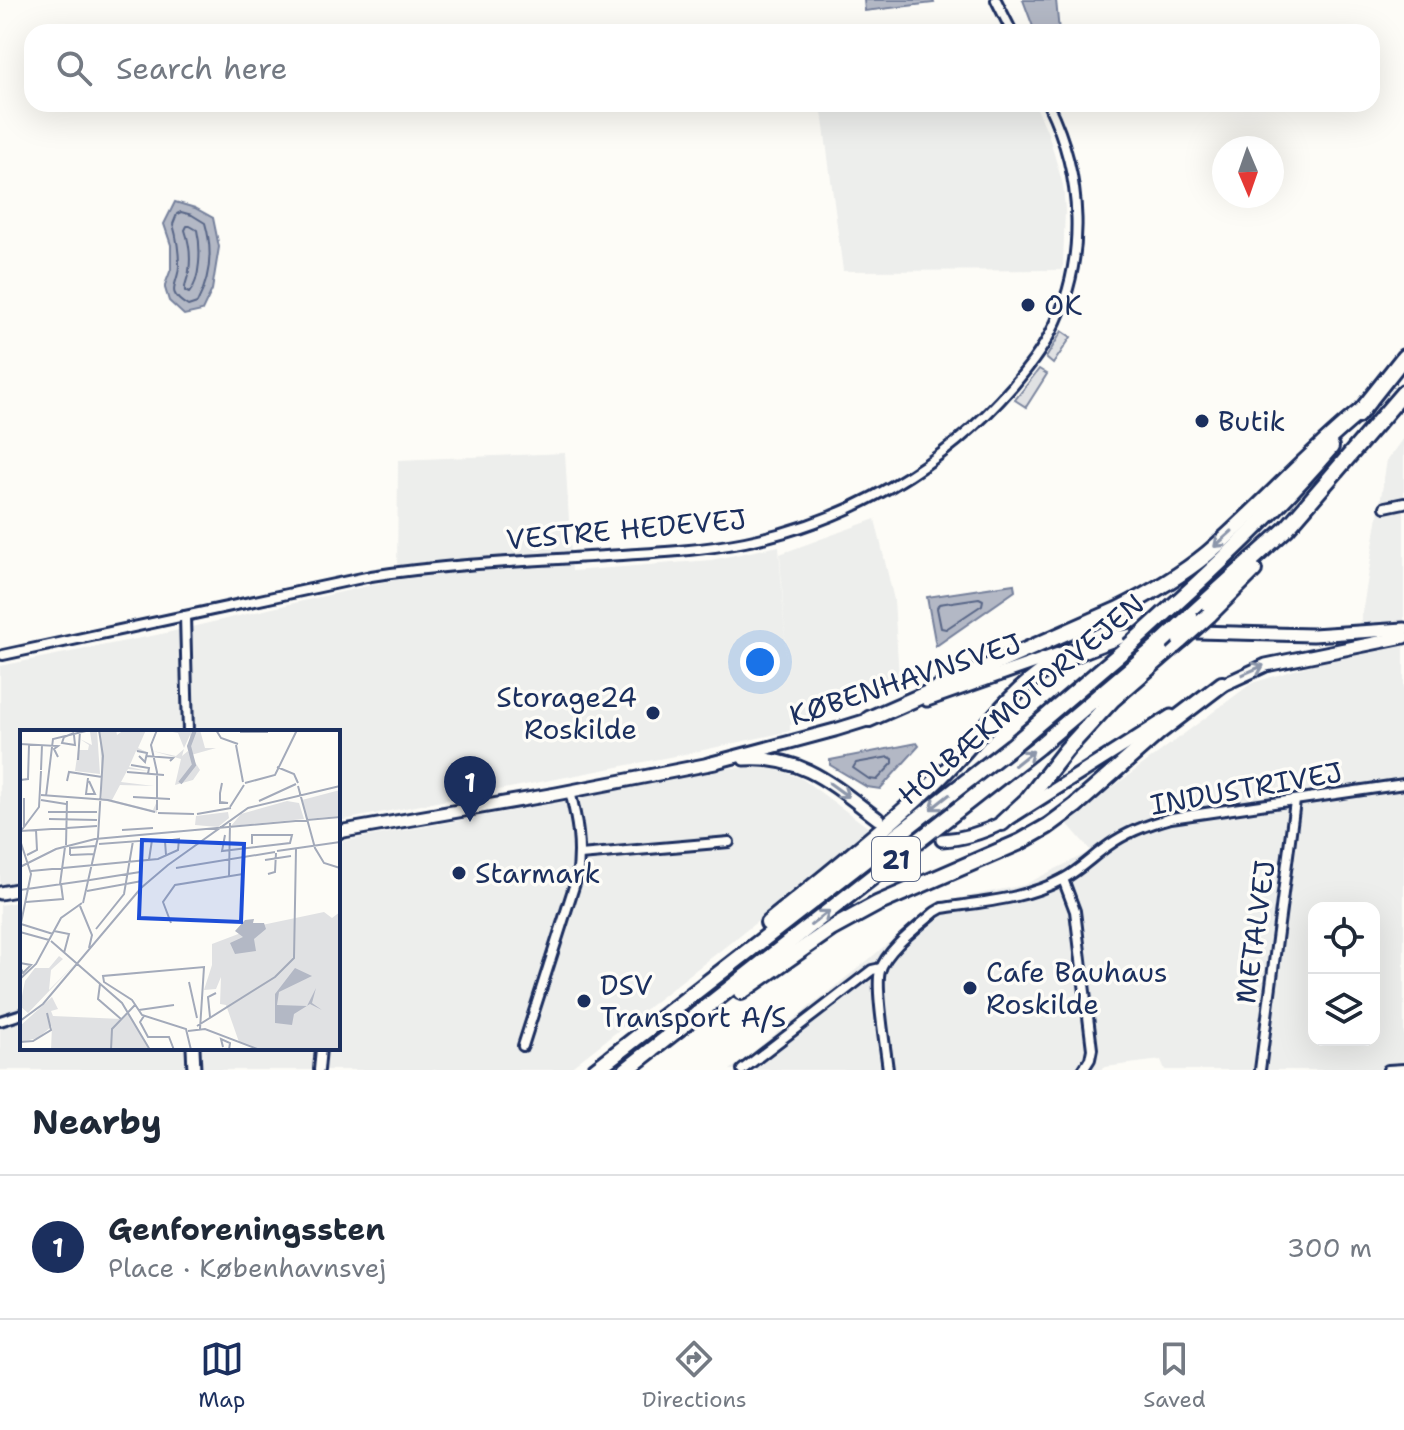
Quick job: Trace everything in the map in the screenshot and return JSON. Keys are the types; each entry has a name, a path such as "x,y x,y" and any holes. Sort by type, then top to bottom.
{"highway":[{"name":"HOLBÆKMOTORVEJEN","path":"595,1070 1012,746 1124,641 1164,614 1297,487 1404,357"},
{"name":"HOLBÆKMOTORVEJEN","path":"626,1070 1025,757 1161,643 1287,528 1404,392"},
{"path":"869,719 1153,592 1206,555 1333,433 1362,410"},
{"path":"1002,823 1027,800 1066,750 1112,700 1209,615 1250,574 1324,495 1346,460"},
{"path":"682,1002 731,953 876,836 936,782 1015,695 1043,672 1070,656 1124,641"},
{"path":"682,1026 730,999 831,929 877,904 1020,842 1048,826 1159,732 1222,684"}],"main road":[{"name":"KØBENHAVNSVEJ","path":"708,764 835,730 1081,646 1124,641 1160,631 1313,635 1404,629"},
{"path":"942,840 979,834 1002,823 1222,684 1266,665 1304,655 1404,637"},
{"name":"KØBENHAVNSVEJ","path":"340,832 748,758 796,765 821,777 878,819"},
{"path":"0,893 20,889"},
{"path":"193,1050 194,1070"}],"street":[{"path":"996,0 1008,24"},
{"name":"VESTRE HEDEVEJ","path":"3,655 371,576 684,551 745,542 795,529 870,498 928,465 994,407 1036,359 1052,332 1064,303 1075,255 1077,216 1076,194 1064,144 1051,112"},
{"path":"1385,507 1404,503"},
{"path":"185,616 188,730"},
{"name":"INDUSTRIVEJ","path":"742,1070 872,970 881,968 895,948 942,908 1038,891 1077,870 1111,843 1146,825 1171,818 1404,784"},
{"path":"523,1046 573,895 580,855 579,832 570,791"},
{"name":"METALVEJ","path":"1260,1070 1295,801"},
{"path":"580,855 729,842"},
{"path":"1063,879 1075,911 1092,1049 1083,1070"},
{"path":"881,968 879,987 888,1070"},
{"path":"0,1021 20,1015"},
{"path":"319,1070 321,1050"},
{"path":"1388,1070 1404,1069"}],"shaded area":[{"path":"822,112 1039,112 1063,185 1065,210 1061,270 843,271"},
{"path":"1062,331 1071,337 1053,364 1046,358"},
{"path":"1039,369 1047,374 1026,407 1015,400"},
{"path":"1404,437 1404,1070 1165,1070 1161,1060 1100,1070 730,1070 935,903 1024,885 1091,851 1066,822 1252,683 1356,651 1387,460"},
{"path":"565,453 572,571 711,560 779,546 787,669 780,554 875,519 894,600 899,677 852,695 852,708 790,725 790,731 340,821 340,730 20,730 20,882 0,886 0,666 166,633 397,579 398,460"},
{"path":"769,767 801,778 873,831 568,1070 0,1070 0,905 20,901 20,1050 340,1050 340,842 557,803 721,768"}],"water":[{"path":"864,0 933,0 934,3 865,11"},
{"path":"1023,0 1056,0 1058,24 1032,24"},
{"path":"175,202 213,218 219,247 212,290 202,311 184,315 169,301 165,288 171,269 171,245 164,224"},
{"path":"1014,584 1015,591 936,646 927,597"},
{"path":"917,743 919,746 880,789 867,787 830,765 830,760"}],"place":[{"name":"OK","path":"1028,305"},
{"name":"Butik","path":"1202,421"},
{"name":"Storage24 Roskilde","path":"653,713"},
{"name":"Genforeningssten","path":"470,822"},
{"name":"Starmark","path":"459,873"},
{"name":"Cafe Bauhaus Roskilde","path":"970,988"},
{"name":"DSV Transport A/S","path":"584,1001"}]}
